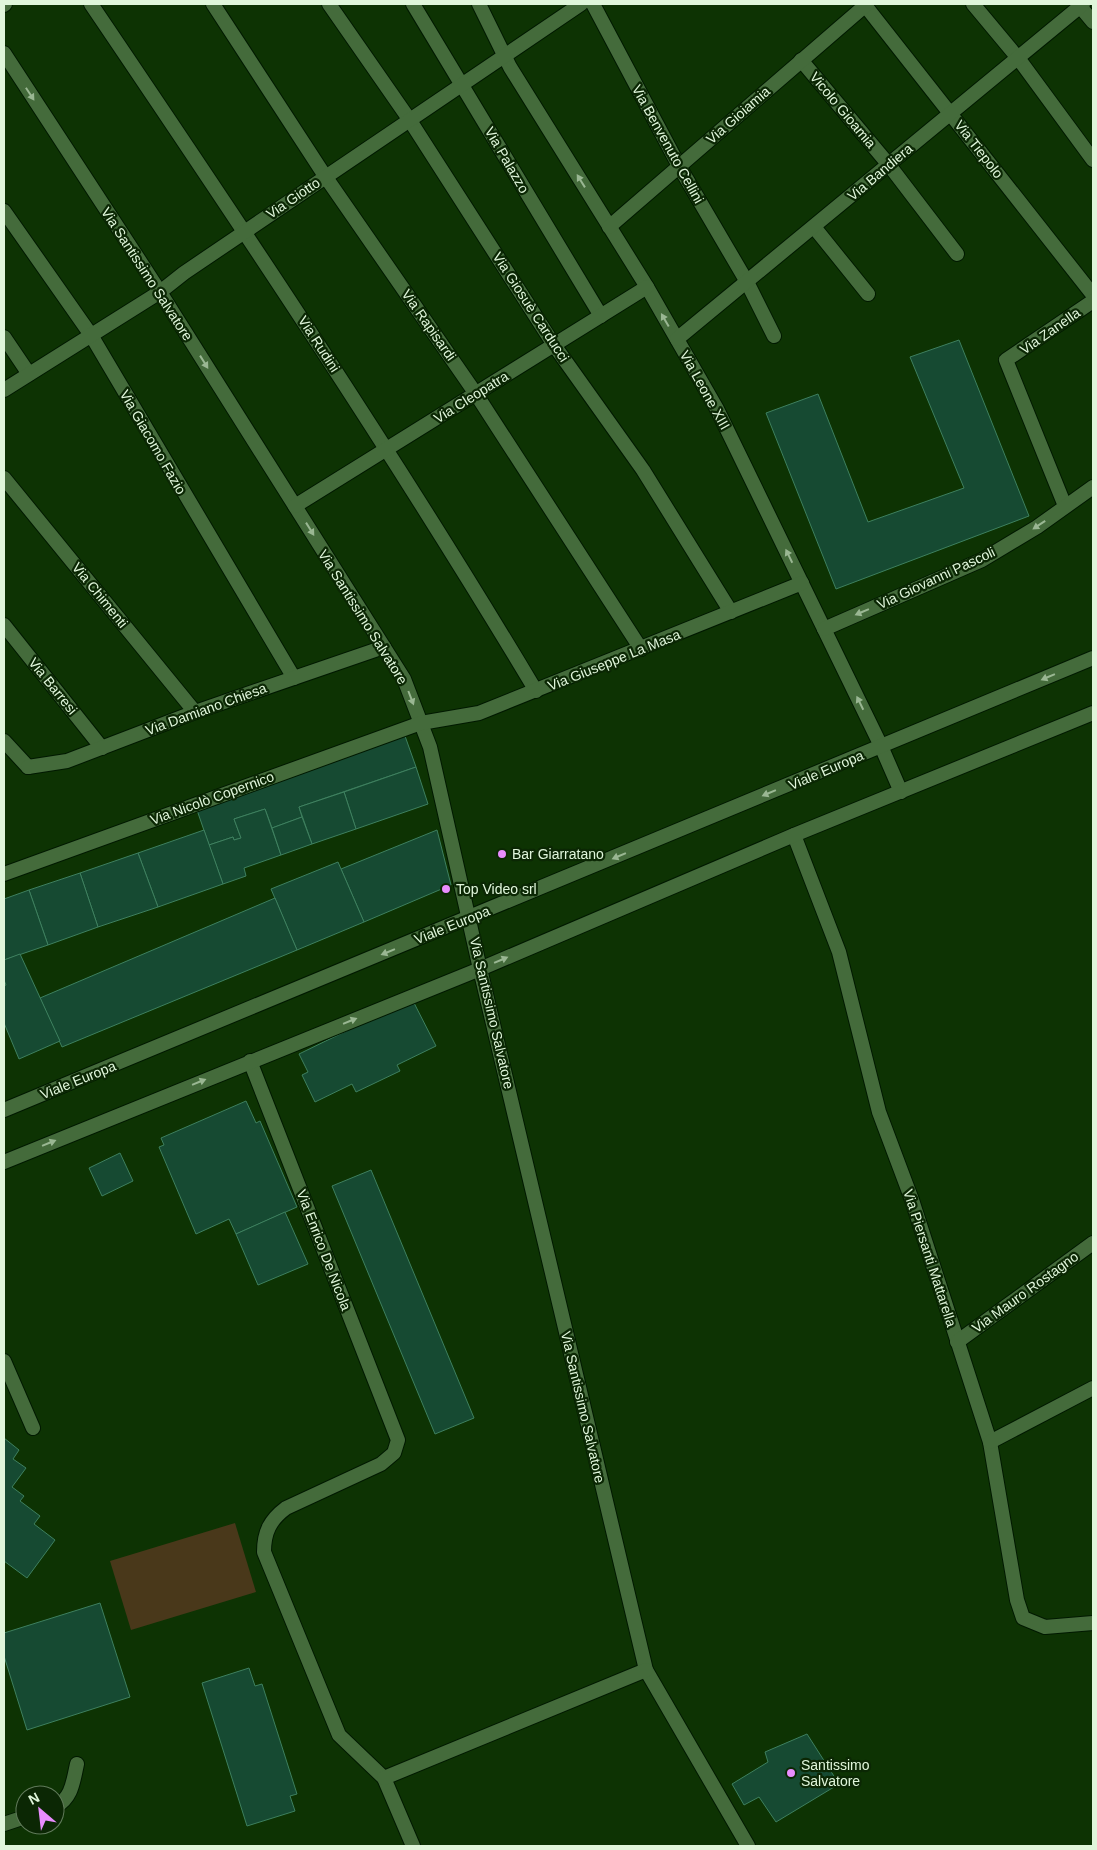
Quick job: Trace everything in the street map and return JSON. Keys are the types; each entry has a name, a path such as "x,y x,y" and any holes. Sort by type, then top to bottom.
{"street":[{"name":"Via Rudini","path":"90,4 245,231 387,449 454,553 536,691"},
{"name":"Via Rapisardi","path":"213,4 325,176 476,394 641,649"},
{"name":"Via Giosuè Carducci","path":"329,4 409,119 554,345 642,470 731,612"},
{"name":"Via Palazzo","path":"413,4 601,316"},
{"name":"Via Leone XIII","path":"479,4 504,54 647,287 717,409 881,746 901,792"},
{"name":"Via Giotto","path":"4,390 160,292 325,176 581,4"},
{"name":"Via Benvenuto Cellini","path":"593,4 679,166 747,282 774,336"},
{"name":"Via Gioiamia","path":"609,227 866,4"},
{"name":"Via Tiepolo","path":"866,4 1093,295"},
{"path":"973,4 1018,58 1093,160"},
{"path":"1080,4 1093,22"},
{"name":"Via Bandiera","path":"676,339 952,113 1080,4"},
{"name":"Via Santissimo Salvatore","path":"4,53 160,292 404,679 430,747 480,969 646,1670 748,1846"},
{"name":"Vicolo Gioamia","path":"802,60 889,165 957,254"},
{"name":"Via Giacomo Fazio","path":"4,211 91,335 294,678"},
{"path":"814,227 868,294"},
{"name":"Via Cleopatra","path":"295,506 647,287"},
{"name":"Via Zanella","path":"1065,506 1006,360 1093,301"},
{"path":"4,337 30,374"},
{"name":"Via Chimenti","path":"4,478 195,712"},
{"name":"Via Giovanni Pascoli","path":"824,628 982,560 1093,487"},
{"name":"Via Giuseppe La Masa","path":"421,723 478,713 641,649 802,582"},
{"name":"Via Barresi","path":"4,625 102,748"},
{"name":"Via Damiano Chiesa","path":"4,741 28,767 67,761 195,712 384,647"},
{"name":"Viale Europa","path":"4,1110 1093,658"},
{"path":"4,1162 480,969 794,836 1093,714"},
{"name":"Via Nicolò Copernico","path":"4,874 421,723"},
{"name":"Via Piersanti Mattarella","path":"794,836 839,952 879,1112 912,1200 990,1442 1017,1600 1024,1618 1045,1627 1093,1624"},
{"name":"Via Enrico De Nicola","path":"250,1061 398,1440 394,1453 381,1464 286,1508 269,1526 264,1539 264,1552 339,1735 384,1778"},
{"name":"Via Mauro Rostagno","path":"957,1342 1093,1243"},
{"path":"4,1361 33,1428"},
{"path":"990,1442 1093,1388"},
{"path":"413,1846 384,1778 646,1670"},
{"path":"65,1800 72,1789 76,1764"}],"shaded area":[{"path":"235,1523 256,1592 131,1630 110,1561"}],"building":[{"path":"959,340 1029,516 836,589 766,413 818,394 868,522 964,488 910,357"},
{"path":"405,736 416,767 299,807 302,817 272,828 265,809 234,819 241,838 234,840 233,837 209,845 197,810"},
{"path":"416,767 428,804 356,829 344,792"},
{"path":"344,792 356,829 312,844 299,807"},
{"path":"265,809 281,855 244,868 246,876 223,884 209,845 233,837 234,840 241,838 234,819"},
{"path":"302,817 312,844 281,855 272,828"},
{"path":"204,830 223,884 158,907 138,853"},
{"path":"437,830 451,885 364,922 341,869"},
{"path":"138,853 158,907 98,927 80,873"},
{"path":"338,862 364,922 297,950 271,889"},
{"path":"80,873 98,927 48,945 29,890"},
{"path":"29,890 48,945 4,960 4,899"},
{"path":"275,898 297,950 62,1047 40,998"},
{"path":"20,954 60,1041 19,1059 4,1023 4,986 6,985 4,980 4,960"},
{"path":"412,999 436,1046 397,1065 400,1071 356,1092 352,1084 315,1102 302,1075 308,1072 299,1054"},
{"path":"246,1101 256,1123 260,1121 297,1207 236,1234 229,1219 196,1234 159,1147 164,1145 161,1138"},
{"path":"120,1153 133,1181 102,1196 89,1168"},
{"path":"371,1170 474,1418 435,1434 332,1186"},
{"path":"285,1212 308,1264 258,1285 236,1234"},
{"path":"4,1438 19,1450 13,1459 26,1468 12,1487 24,1496 20,1501 40,1516 34,1524 55,1540 27,1578 4,1561"},
{"path":"100,1603 130,1697 27,1730 4,1656 4,1633"},
{"path":"249,1668 255,1686 262,1684 297,1794 290,1796 295,1811 247,1826 202,1683"},
{"name":"Santissimo Salvatore","path":"807,1734 839,1784 776,1822 759,1797 744,1805 732,1784 768,1762 765,1752"}],"place":[{"name":"Bar Giarratano","path":"502,854"},
{"name":"Top Video srl","path":"446,889"},
{"name":"Santissimo Salvatore","path":"791,1773"}]}
